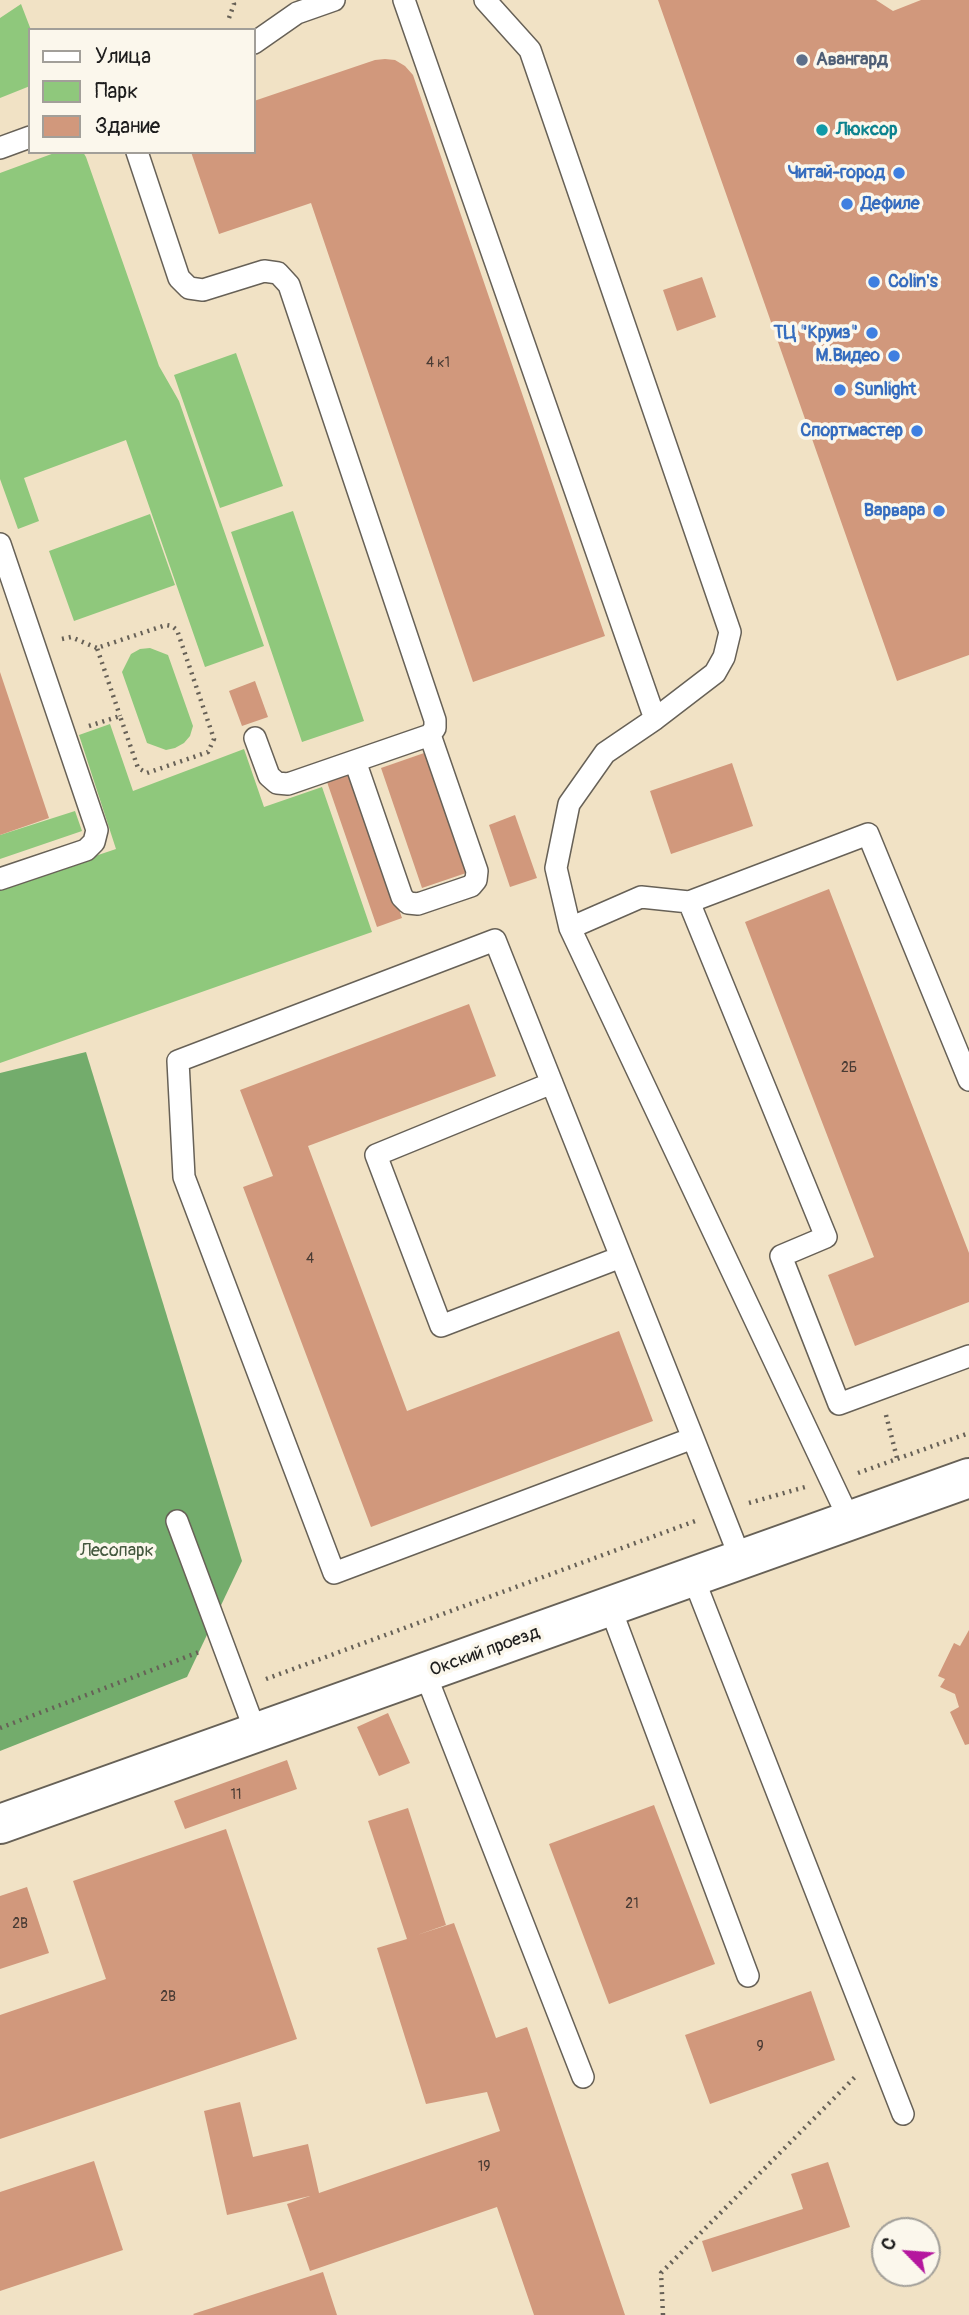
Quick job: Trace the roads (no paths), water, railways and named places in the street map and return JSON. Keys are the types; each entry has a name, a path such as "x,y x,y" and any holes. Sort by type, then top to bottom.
{"street":[{"name":"Окский проезд","path":"0,1825 969,1478"}],"lane":[{"path":"256,41 293,7 334,0"},
{"path":"404,0 655,719"},
{"path":"485,0 530,50 730,632 724,657 715,673 605,753 569,804 556,868 570,928 850,1521"},
{"path":"0,148 28,138"},
{"path":"138,154 179,278 189,288 203,290 264,271 278,272 289,285 435,720 435,728 430,735 288,784 277,783 269,776 255,738"},
{"path":"0,544 97,830 94,842 86,850 0,878"},
{"path":"355,761 402,897 408,903 418,904 471,886 476,880 477,871 430,735"},
{"path":"570,928 641,897 689,902 868,834 969,1080"},
{"path":"689,902 826,1237 781,1256 839,1404 969,1356"},
{"path":"693,1438 334,1573 184,1177 178,1061 495,940 552,1083 722,1511 741,1560"},
{"path":"552,1083 376,1155 441,1326 621,1257"},
{"path":"177,1521 256,1733"},
{"path":"693,1577 904,2114"},
{"path":"610,1607 748,1976"},
{"path":"425,1673 583,2077"}],"place":[{"name":"Авангард","path":"802,60"},
{"name":"Люксор","path":"822,130"},
{"name":"Читай-город","path":"899,173"},
{"name":"Дефиле","path":"847,204"},
{"name":"Colin's","path":"874,282"},
{"name":"ТЦ \"Круиз\"","path":"872,333"},
{"name":"М.Видео","path":"894,356"},
{"name":"Sunlight","path":"840,390"},
{"name":"Спортмастер","path":"917,431"},
{"name":"Варвара","path":"939,511"}],"park label":[{"name":"Лесопарк","path":"117,1551"}]}
